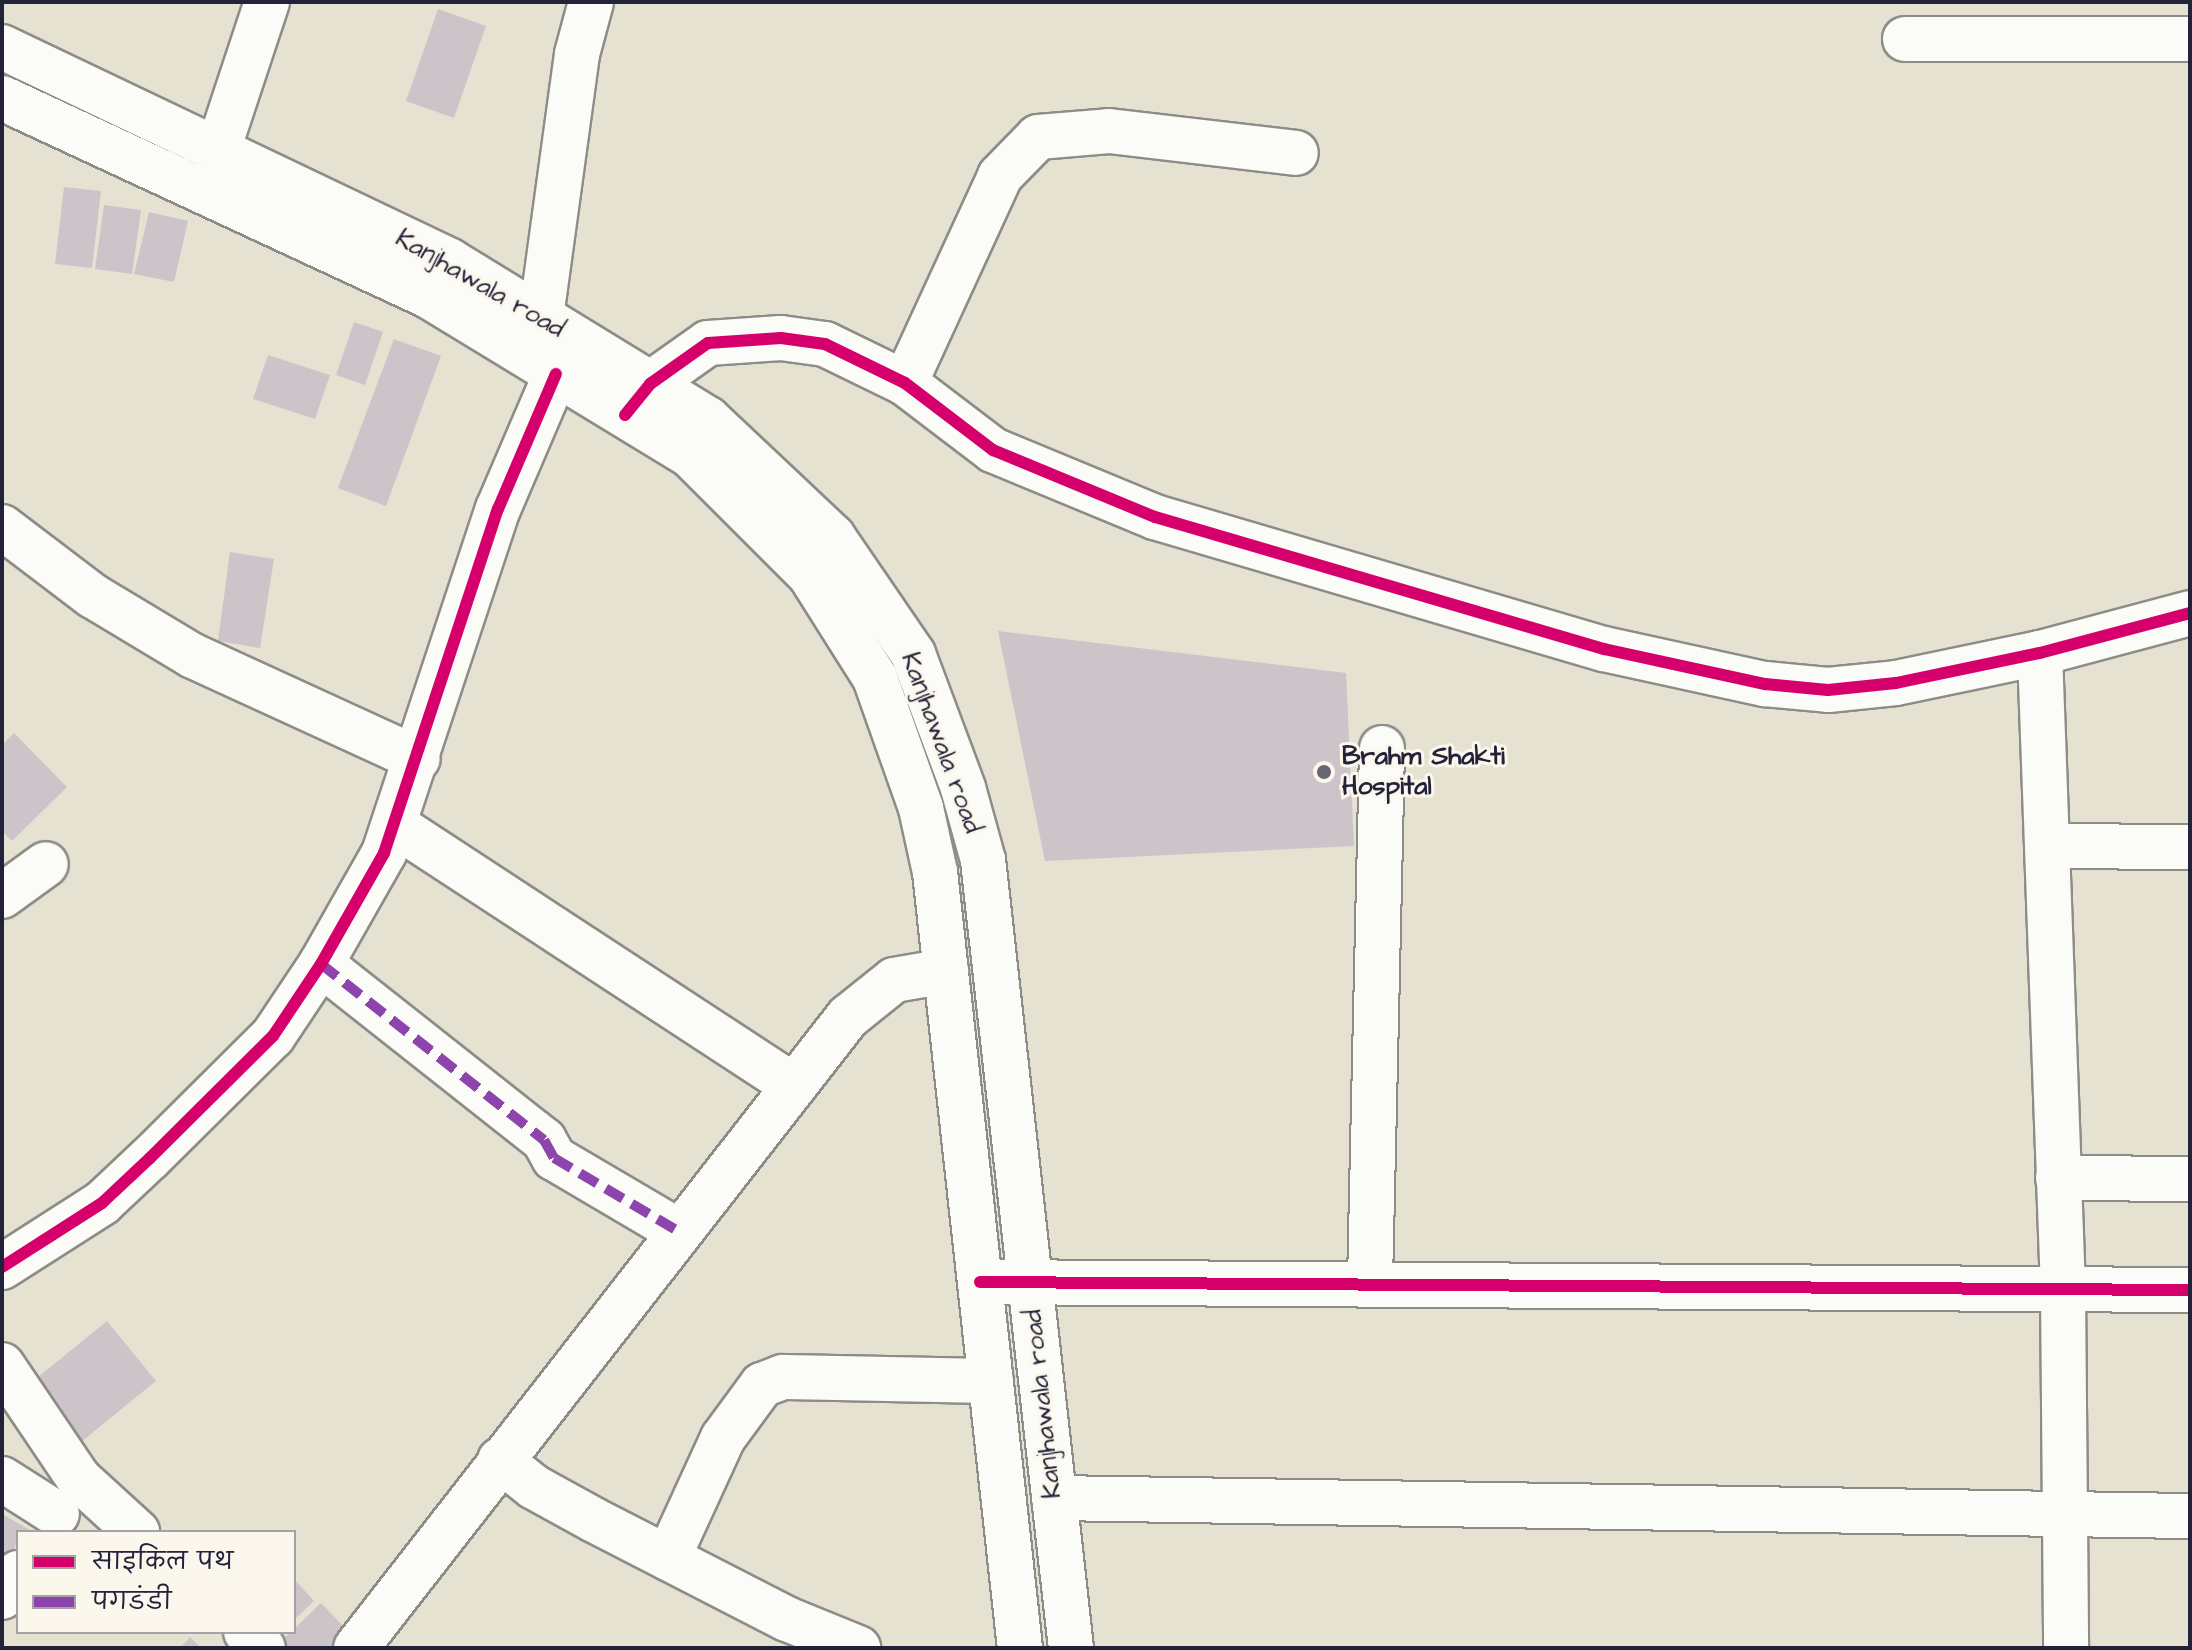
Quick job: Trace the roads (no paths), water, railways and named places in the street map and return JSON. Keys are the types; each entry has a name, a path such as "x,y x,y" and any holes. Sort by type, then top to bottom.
{"street":[{"path":"218,150 267,2"},
{"path":"541,317 577,54 591,2"},
{"path":"1905,39 2190,39"},
{"name":"Kanjhawala road","path":"2,47 450,261 541,317 638,400 810,575 875,678 921,808 935,872 1020,1648"},
{"name":"Kanjhawala road","path":"2,98 430,297 556,374 708,419 833,537 913,654 963,788 983,860 1071,1648"},
{"path":"905,383 1000,176 1038,137 1109,131 1296,153"},
{"path":"638,400 708,343 747,338 825,344 905,383 993,450 1155,517 1604,649 1698,671 1828,690 1896,683 2040,653 2190,613"},
{"path":"2,1267 102,1203 150,1158 273,1036 321,964 366,891 395,825 498,509 556,374"},
{"path":"2,527 93,596 193,656 418,759"},
{"path":"2040,653 2063,1289 2066,1648"},
{"path":"1370,1282 1382,748"},
{"path":"395,825 794,1086"},
{"path":"2047,846 2190,847"},
{"path":"2,896 46,864"},
{"path":"321,964 544,1140 554,1158 678,1231"},
{"path":"356,1648 678,1231 871,995 894,980 946,971"},
{"path":"2058,1178 2190,1179"},
{"path":"980,1282 1370,1282 2190,1290"},
{"path":"2,1365 60,1508"},
{"path":"668,1558 723,1438 762,1385 783,1377 991,1381"},
{"path":"500,1460 534,1487 668,1558 787,1619 858,1648"},
{"path":"2,1479 60,1508 131,1530"},
{"path":"1054,1498 2190,1516"},
{"path":"2,1597 16,1576"},
{"path":"248,1634 263,1648"}],"place":[{"name":"Brahm Shakti Hospital","path":"1324,772"}]}
